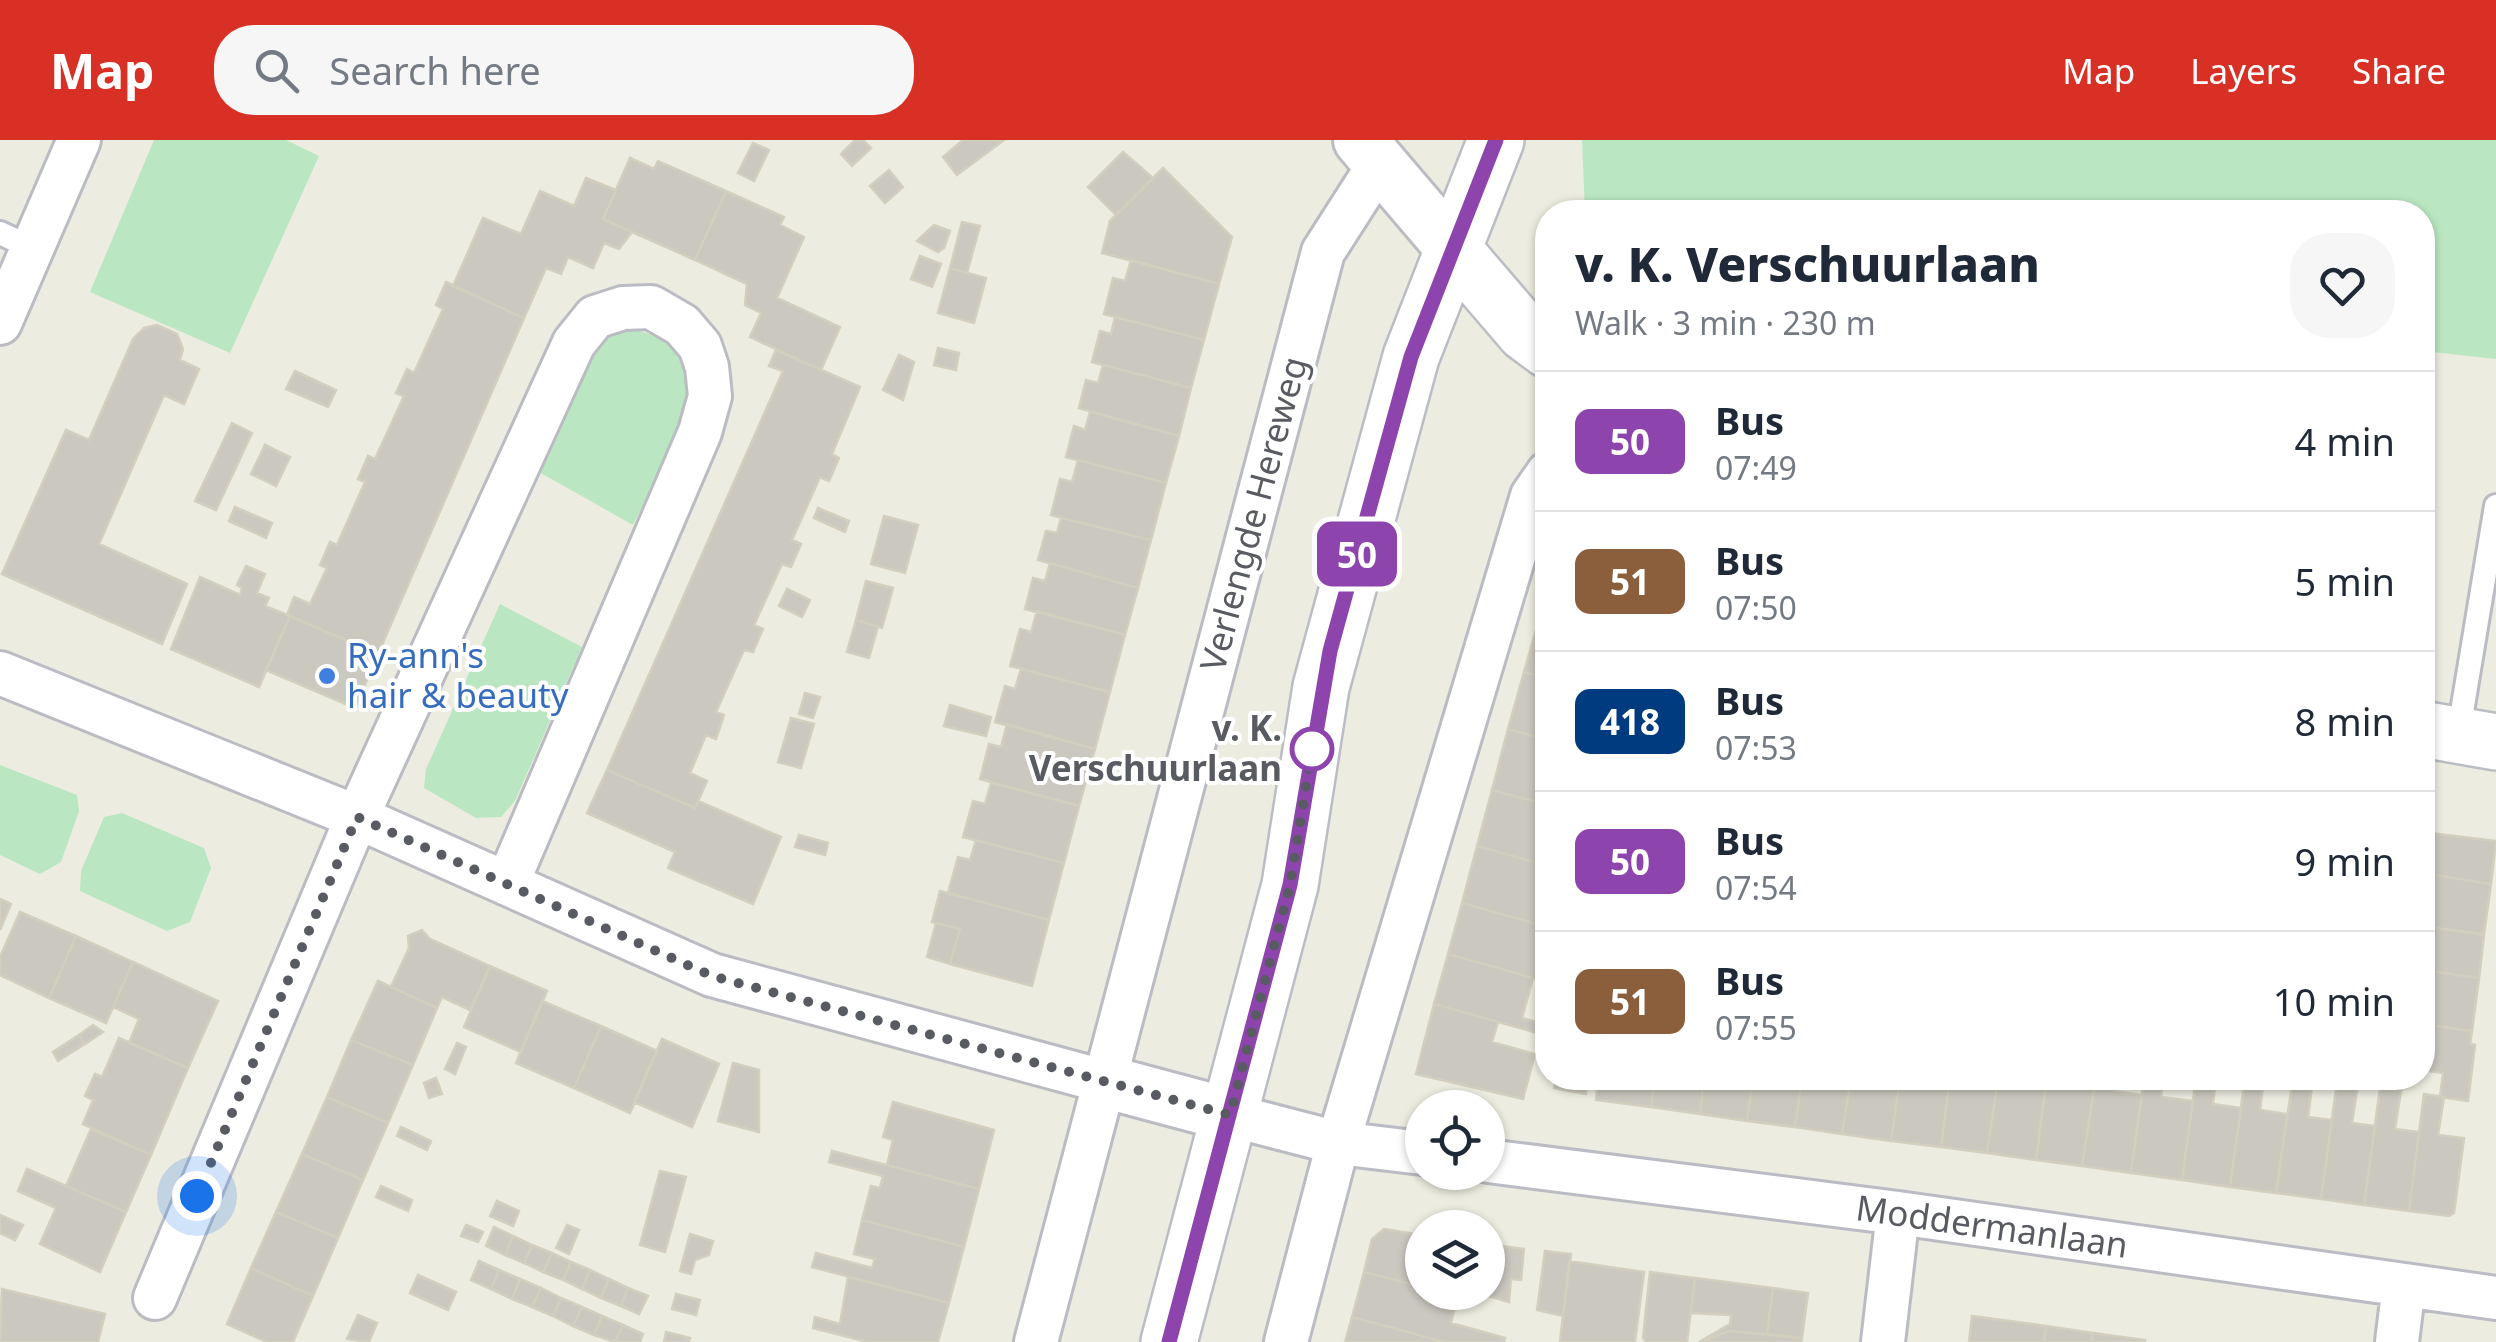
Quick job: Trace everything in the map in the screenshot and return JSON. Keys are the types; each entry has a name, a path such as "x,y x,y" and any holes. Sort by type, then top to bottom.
{"main road":[{"path":"1170,1342 1290,885 1321,687 1411,357 1496,140"},
{"path":"1453,249 1535,340"}],"street":[{"path":"0,323 16,241 78,140"},
{"path":"1370,152 1453,249"},
{"name":"Verlengde Hereweg","path":"1036,1342 1323,252 1370,152"},
{"path":"154,1298 357,817 574,344 595,317 623,308 651,307 682,326 700,346 710,396 700,432 506,884"},
{"path":"1286,1342 1338,1143 1535,492"},
{"path":"0,673 357,817 712,976 1338,1143 1405,1151"},
{"name":"Moddermanlaan","path":"1505,1164 1898,1213 2496,1298"},
{"path":"1883,1342 1898,1213"},
{"path":"2397,1342 2404,1285"}],"lane":[{"path":"2459,736 2496,506"}],"green space":[{"path":"154,140 286,140 319,156 230,353 90,292"},
{"path":"1582,140 2496,140 2496,359 2435,352 2435,200 1584,200"},
{"path":"620,328 658,338 680,355 688,379 676,438 633,525 539,472 595,342"},
{"path":"500,604 582,647 515,801 501,817 476,818 424,788 426,769"},
{"path":"0,765 77,795 79,811 61,862 40,874 0,855"},
{"path":"122,813 204,848 211,868 190,922 167,931 80,891 81,871 104,817"}],"building":[{"path":"855,140 863,140 871,148 852,166 841,154"},
{"path":"963,140 1004,140 957,175 943,157"},
{"path":"753,143 769,150 754,181 738,173"},
{"path":"1123,152 1153,178 1116,215 1088,187"},
{"path":"630,158 654,169 658,161 726,191 695,260 603,219"},
{"path":"1163,168 1232,237 1219,284 1102,253 1110,221"},
{"path":"889,170 903,187 885,203 870,186"},
{"path":"586,178 616,190 603,219 632,232 619,249 604,243 593,268 568,257 561,274 546,268 524,318 453,286 483,218 521,234 540,191 574,206"},
{"path":"726,191 784,217 780,225 804,237 777,298 840,327 821,370 750,337 761,313 745,305 747,284 695,260"},
{"path":"962,222 980,226 967,273 950,268"},
{"path":"934,225 950,231 944,248 938,252 917,241"},
{"path":"920,256 941,264 932,287 911,279"},
{"path":"1131,260 1219,284 1204,340 1104,314 1113,278 1125,281"},
{"path":"950,268 986,278 974,323 938,313"},
{"path":"446,282 524,318 378,654 287,615 294,597 310,604 327,568 320,565 330,542 337,545 365,482 358,479 368,456 375,459 404,396 396,393 407,369 414,373 443,309 436,305"},
{"path":"1115,317 1204,340 1191,388 1092,362 1100,331 1111,334"},
{"path":"157,325 177,334 183,349 180,360 199,369 184,404 164,395 99,544 187,584 162,644 2,574 66,430 89,440 133,339 144,328"},
{"path":"938,348 959,353 956,370 934,365"},
{"path":"776,350 860,387 832,454 839,458 829,481 820,477 792,540 801,544 791,567 782,564 754,625 763,629 753,652 744,650 716,712 724,715 716,739 706,735 690,773 707,781 695,808 607,770 783,371 769,366"},
{"path":"899,355 914,362 903,400 883,390"},
{"path":"1103,365 1191,388 1179,436 1079,408 1086,380 1098,383"},
{"path":"295,371 336,390 328,407 286,389"},
{"path":"1090,412 1179,436 1166,483 1066,457 1074,426 1085,430"},
{"path":"232,423 252,433 216,510 195,501"},
{"path":"265,445 290,457 276,486 251,474"},
{"path":"1078,460 1166,483 1151,540 1051,515 1060,479 1072,482"},
{"path":"235,507 272,523 266,538 229,521"},
{"path":"818,508 849,521 845,532 814,518"},
{"path":"884,516 918,525 905,573 871,564"},
{"path":"1061,518 1151,540 1138,588 1038,560 1046,531 1057,533"},
{"path":"1050,563 1138,588 1125,635 1025,609 1033,578 1045,581"},
{"path":"246,566 265,574 257,593 269,598 265,606 290,616 259,687 171,649 200,577 240,595 242,588 237,585"},
{"path":"866,581 893,588 882,628 856,620"},
{"path":"787,589 810,600 802,617 779,606"},
{"path":"1037,611 1125,635 1110,692 1010,666 1020,629 1031,632"},
{"path":"290,616 378,654 355,708 266,670"},
{"path":"856,620 878,626 869,658 847,652"},
{"path":"1535,634 1535,675 1524,672"},
{"path":"1021,669 1110,692 1095,749 995,722 1005,686 1015,689"},
{"path":"1524,672 1535,675 1535,736 1508,729"},
{"path":"805,693 820,697 813,718 799,714"},
{"path":"950,705 991,717 986,736 944,726"},
{"path":"791,718 814,724 801,768 778,762"},
{"path":"1007,724 1095,749 1079,806 980,779 989,744 1001,747"},
{"path":"1508,729 1535,736 1535,802 1492,790"},
{"path":"607,770 695,808 698,801 781,837 753,904 668,868 675,852 587,813"},
{"path":"991,783 1079,806 1064,863 963,837 973,801 985,804"},
{"path":"1492,790 1535,802 1535,862 1477,846"},
{"path":"2435,834 2496,841 2491,884 2435,875"},
{"path":"799,835 828,843 825,855 795,847"},
{"path":"976,840 1064,863 1049,920 948,893 958,857 970,860"},
{"path":"1477,846 1535,862 1535,924 1462,903"},
{"path":"2435,875 2491,884 2484,934 2435,928"},
{"path":"940,891 1049,920 1032,986 950,964 960,929 932,922"},
{"path":"0,899 11,904 0,930"},
{"path":"1462,903 1535,923 1535,978 1448,954"},
{"path":"20,912 76,936 49,998 0,975 0,957"},
{"path":"936,923 960,929 950,964 927,957"},
{"path":"2435,928 2484,935 2479,978 2435,972"},
{"path":"422,930 430,939 490,966 470,1010 442,997 437,1008 391,987 409,948 408,936"},
{"path":"76,936 133,962 106,1023 49,998"},
{"path":"1448,954 1533,978 1522,1018 1535,1022 1535,1032 1434,1004"},
{"path":"133,962 218,1001 188,1068 129,1043 139,1019 113,1007"},
{"path":"490,966 547,991 521,1052 464,1027"},
{"path":"2435,972 2479,978 2472,1031 2435,1026"},
{"path":"378,981 437,1008 413,1065 351,1040"},
{"path":"542,1001 601,1026 574,1088 516,1063"},
{"path":"1434,1004 1498,1022 1492,1042 1535,1054 1523,1099 1505,1095 1505,1090 1484,1090 1416,1074"},
{"path":"93,1025 103,1032 85,1044 79,1035"},
{"path":"601,1026 657,1051 630,1113 574,1088"},
{"path":"2435,1026 2472,1031 2470,1044 2475,1045 2468,1101 2440,1097 2443,1073 2435,1072"},
{"path":"79,1035 85,1044 58,1061 53,1052"},
{"path":"119,1038 188,1068 151,1155 83,1124 93,1100 85,1096 95,1074 102,1077"},
{"path":"662,1039 719,1064 692,1127 634,1102"},
{"path":"351,1040 413,1065 388,1123 327,1097"},
{"path":"457,1043 466,1047 455,1074 445,1069"},
{"path":"733,1063 759,1070 759,1132 718,1121"},
{"path":"436,1078 442,1094 429,1098 424,1083"},
{"path":"1597,1090 1653,1090 1651,1107 1596,1100"},
{"path":"1653,1090 1703,1090 1700,1114 1651,1107"},
{"path":"1703,1090 1751,1090 1747,1121 1700,1114"},
{"path":"1751,1090 1800,1090 1795,1127 1747,1121"},
{"path":"1800,1090 1849,1090 1842,1134 1795,1127"},
{"path":"1849,1090 1898,1090 1891,1141 1842,1134"},
{"path":"1898,1090 1948,1090 1941,1147 1891,1141"},
{"path":"1948,1090 1996,1090 1987,1153 1941,1147"},
{"path":"1996,1090 2045,1090 2036,1160 1987,1153"},
{"path":"2045,1090 2094,1090 2082,1166 2036,1160"},
{"path":"2094,1090 2142,1095 2131,1173 2082,1166"},
{"path":"2142,1090 2162,1090 2161,1097 2193,1101 2182,1180 2131,1173"},
{"path":"2194,1090 2215,1090 2213,1104 2241,1108 2230,1187 2182,1180"},
{"path":"2243,1090 2262,1090 2260,1110 2287,1114 2276,1193 2230,1187"},
{"path":"2291,1090 2312,1090 2308,1117 2332,1120 2321,1199 2276,1193"},
{"path":"2336,1090 2357,1090 2352,1123 2375,1126 2364,1205 2321,1199"},
{"path":"2380,1090 2401,1091 2395,1129 2419,1132 2409,1211 2364,1205"},
{"path":"2424,1094 2444,1097 2438,1135 2464,1138 2454,1213 2449,1216 2409,1211"},
{"path":"327,1097 388,1123 363,1180 302,1154"},
{"path":"893,1102 994,1130 979,1189 887,1165 893,1140 883,1137"},
{"path":"401,1127 431,1141 427,1150 397,1136"},
{"path":"91,1129 151,1155 126,1212 66,1186"},
{"path":"832,1151 979,1189 964,1247 862,1220 871,1186 880,1188 883,1176 829,1162"},
{"path":"302,1154 363,1180 338,1238 276,1212"},
{"path":"27,1169 126,1212 100,1272 40,1244 56,1208 18,1191"},
{"path":"660,1171 686,1177 665,1252 640,1245"},
{"path":"381,1186 412,1200 408,1211 376,1197"},
{"path":"497,1201 519,1211 513,1226 490,1216"},
{"path":"276,1212 338,1238 313,1296 251,1268"},
{"path":"0,1215 23,1225 15,1240 0,1233"},
{"path":"862,1220 964,1247 949,1303 812,1267 816,1253 872,1268 875,1259 854,1254"},
{"path":"466,1225 483,1232 478,1242 461,1236"},
{"path":"567,1225 579,1230 569,1254 556,1248"},
{"path":"494,1227 513,1236 505,1255 486,1246"},
{"path":"1384,1229 1405,1232 1405,1283 1364,1272 1372,1239"},
{"path":"690,1234 713,1241 709,1255 695,1260 691,1274 680,1271"},
{"path":"513,1236 532,1245 524,1263 505,1255"},
{"path":"532,1245 552,1253 543,1272 524,1263"},
{"path":"1505,1246 1524,1249 1521,1280 1511,1279 1509,1302 1505,1301"},
{"path":"1545,1251 1571,1254 1563,1316 1537,1310"},
{"path":"552,1253 571,1262 563,1280 543,1272"},
{"path":"479,1261 499,1270 491,1289 471,1280"},
{"path":"1569,1261 1644,1272 1635,1342 1560,1342"},
{"path":"571,1262 590,1270 582,1289 563,1280"},
{"path":"251,1268 313,1296 293,1342 267,1342 227,1324"},
{"path":"499,1270 520,1279 512,1299 491,1289"},
{"path":"590,1270 609,1279 601,1298 582,1289"},
{"path":"1364,1272 1405,1283 1405,1310 1454,1310 1451,1323 1505,1338 1504,1342 1445,1342 1352,1317"},
{"path":"1650,1272 1695,1278 1687,1342 1646,1342 1643,1338"},
{"path":"418,1275 456,1292 448,1310 410,1293"},
{"path":"848,1277 949,1303 938,1342 868,1342 813,1328 815,1317 840,1324"},
{"path":"1695,1278 1773,1288 1767,1334 1729,1331 1699,1342 1730,1324 1731,1315 1691,1313"},
{"path":"520,1279 541,1288 532,1307 512,1299"},
{"path":"609,1279 628,1288 621,1306 601,1298"},
{"path":"541,1288 561,1298 553,1316 532,1307"},
{"path":"628,1288 648,1296 639,1314 621,1306"},
{"path":"1773,1288 1808,1293 1802,1338 1767,1334"},
{"path":"2,1289 105,1314 98,1342 0,1342"},
{"path":"676,1294 700,1300 696,1315 672,1309"},
{"path":"561,1298 582,1307 573,1326 553,1316"},
{"path":"582,1307 602,1316 594,1335 573,1326"},
{"path":"358,1315 377,1323 369,1342 347,1339"},
{"path":"602,1316 623,1325 615,1342 594,1335"},
{"path":"1972,1316 2046,1326 2044,1342 1969,1342"},
{"path":"1352,1317 1445,1342 1345,1342"},
{"path":"623,1325 643,1334 640,1342 615,1342"},
{"path":"2046,1326 2093,1333 2092,1342 2044,1342"},
{"path":"1729,1331 1802,1338 1801,1342 1703,1342"},
{"path":"666,1332 690,1338 689,1342 664,1342"},
{"path":"2093,1333 2145,1340 2145,1342 2092,1342"}],"bus line":[{"name":"50","path":"1169,1342 1290,885 1330,651 1411,357 1496,140"}],"place":[{"name":"Ry-ann's hair & beauty","path":"327,676"},
{"name":"v. K. Verschuurlaan","path":"1312,749"}],"route":[{"path":"197,1196 357,817 712,976 1230,1115 1290,885 1312,749"}]}
